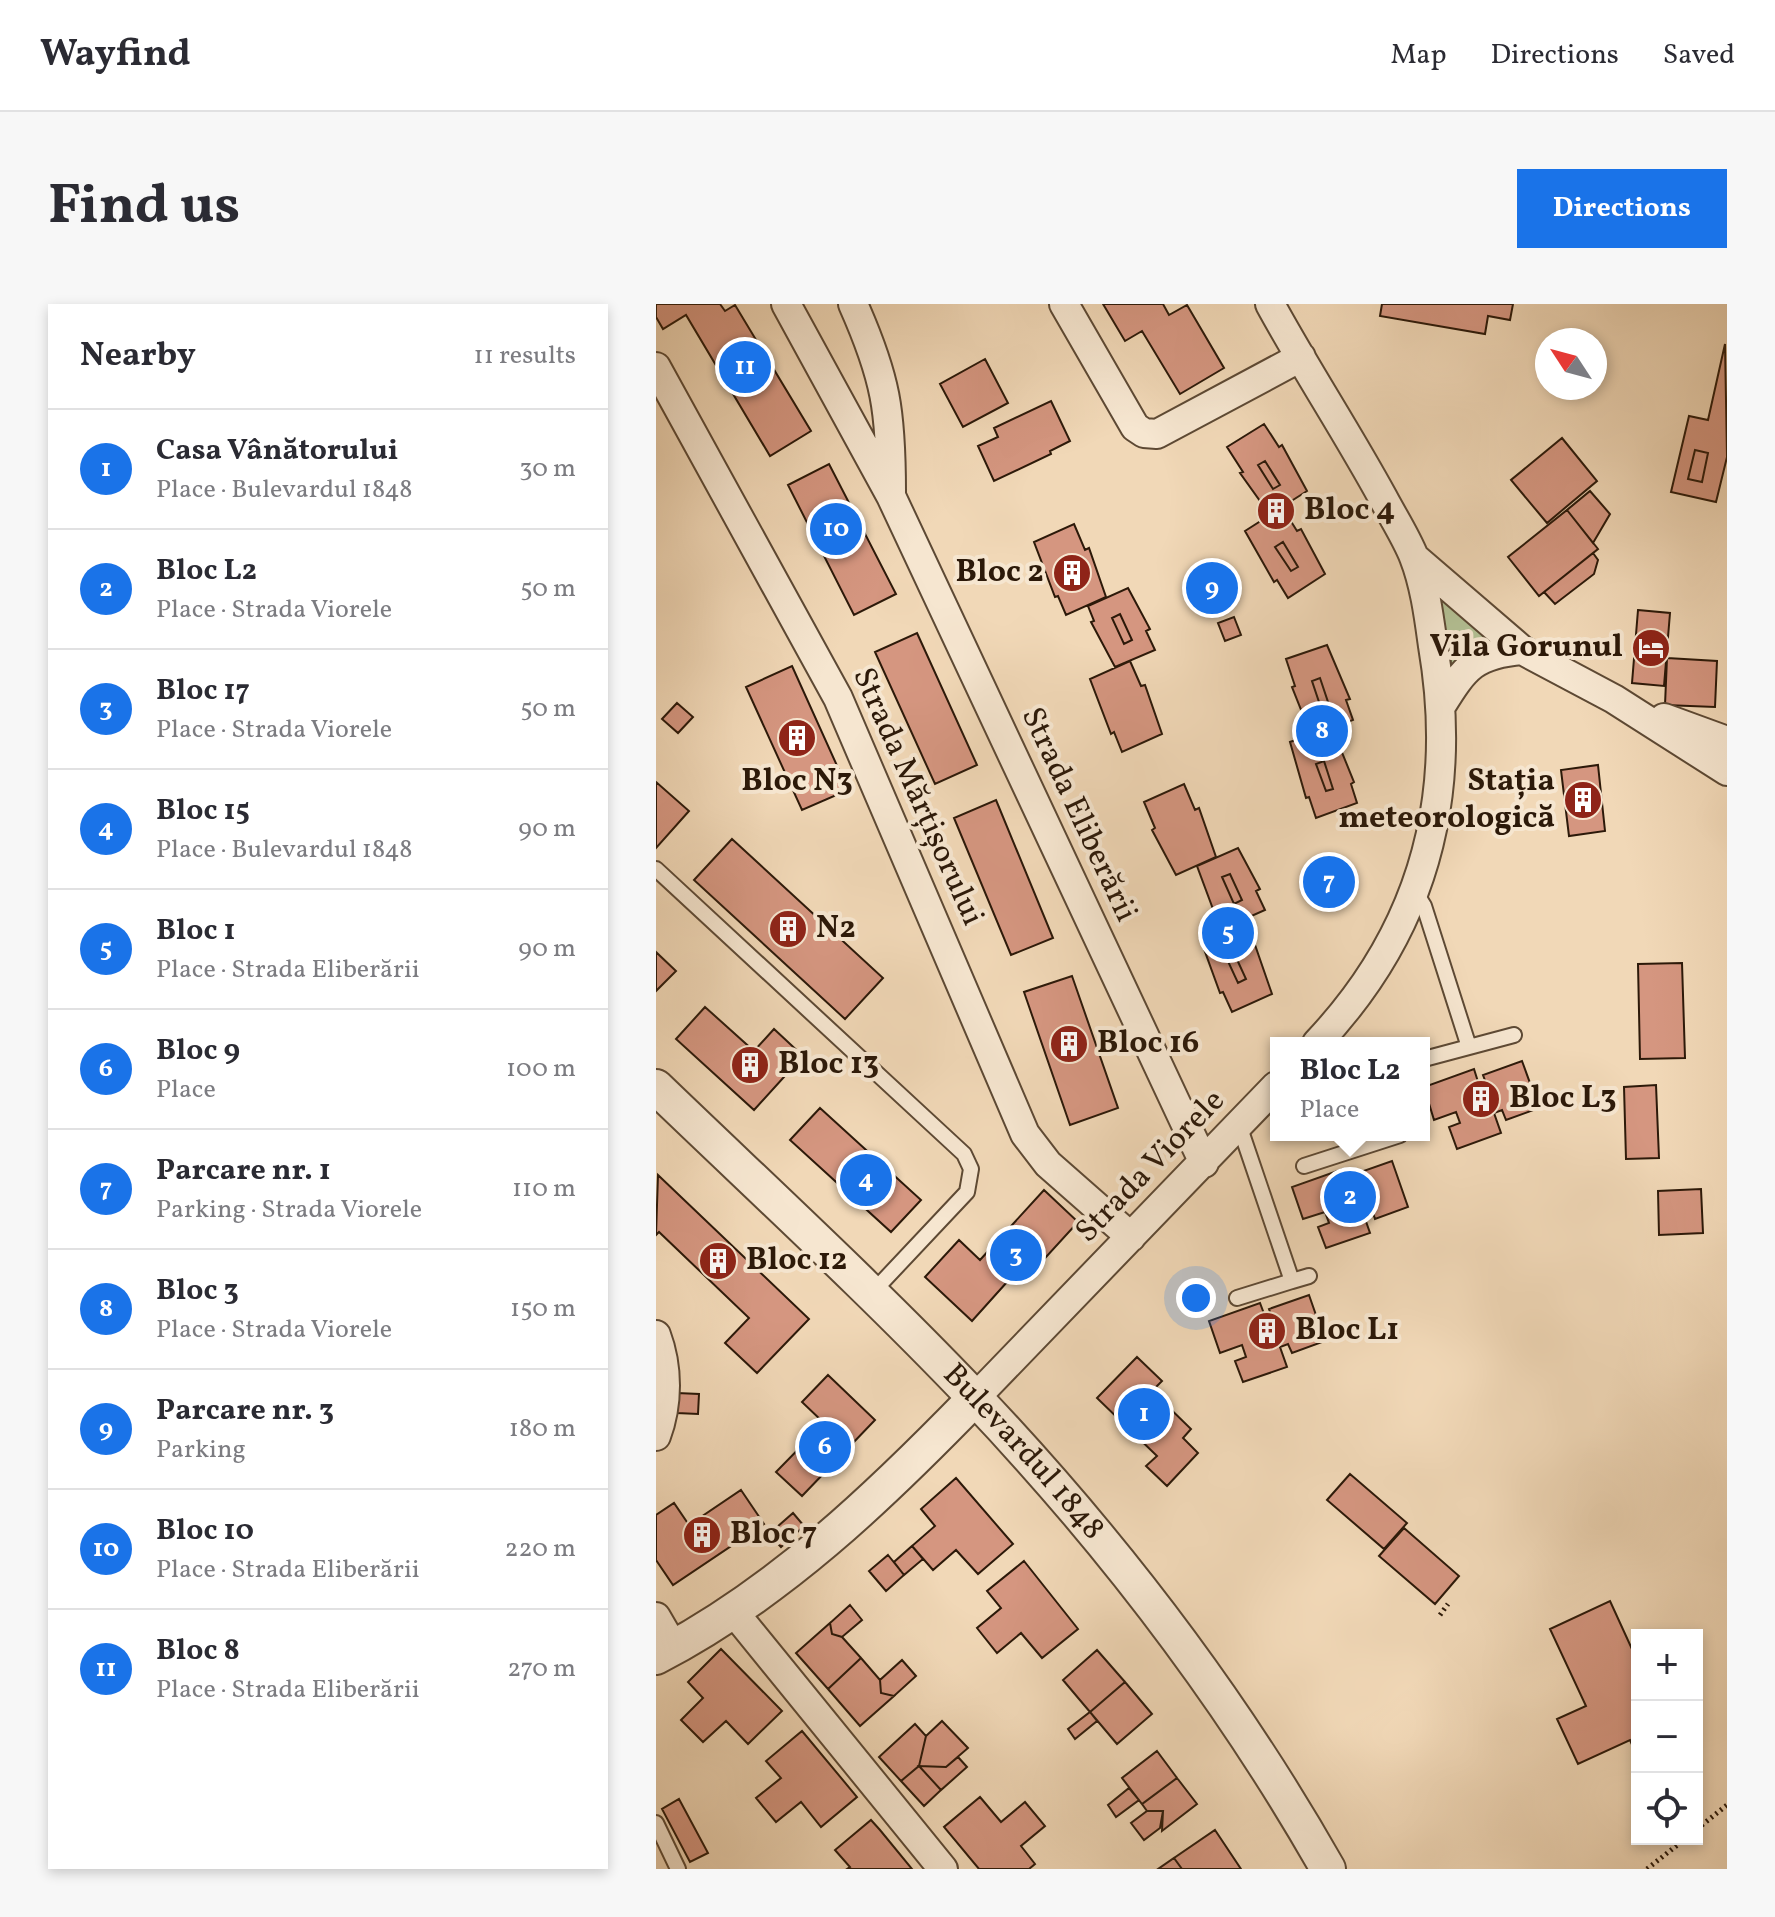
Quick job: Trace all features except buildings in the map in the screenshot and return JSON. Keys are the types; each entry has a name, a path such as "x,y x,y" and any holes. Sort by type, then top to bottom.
{"street":[{"name":"Strada Eliberării","path":"786,304 891,496 1204,1163"},
{"name":"Strada Eliberării","path":"853,304 880,368 889,405 891,496"},
{"path":"1064,304 1135,427 1144,433 1157,434 1301,357"},
{"path":"1270,304 1351,439 1414,557 1428,612 1441,706 1435,822 1416,893 1372,975 1327,1037"},
{"name":"Strada Mărțișorului","path":"656,367 699,440 838,698 921,886 1018,1121 1048,1164 1131,1237"},
{"path":"1414,557 1522,650 1614,699 1727,771"},
{"path":"1441,706 1456,681 1478,659 1495,652 1522,650"},
{"path":"1614,699 1727,741"},
{"name":"Bulevardul 1848","path":"656,1087 975,1398 1091,1529 1190,1653 1278,1784 1328,1869"},
{"name":"Strada Viorele","path":"975,1398 1270,1092"},
{"path":"656,1335 666,1370 663,1406 656,1436"},
{"path":"656,1617 665,1653 733,1611 785,1574 875,1498 975,1398"},
{"path":"733,1611 943,1869"}],"lane":[{"path":"656,869 964,1154 971,1169 967,1192 871,1295"},
{"path":"1416,893 1424,906 1469,1047"},
{"path":"1430,1057 1514,1035"},
{"path":"1239,1125 1292,1281"},
{"path":"1304,1166 1362,1141"},
{"path":"1237,1298 1309,1276"},
{"path":"656,1823 678,1869"}],"path":[{"path":"1440,1615 1448,1604"},
{"path":"1703,1824 1727,1805"},
{"path":"1647,1869 1677,1845"}],"green space":[{"path":"1438,594 1495,640 1466,652 1452,667"}],"place":[{"name":"Bloc 8","path":"745,367"},
{"name":"Bloc 4","path":"1276,511"},
{"name":"Bloc 10","path":"836,529"},
{"name":"Bloc 2","path":"1072,573"},
{"name":"Parcare nr. 3","path":"1212,588"},
{"name":"Vila Gorunul","path":"1651,648"},
{"name":"Bloc 3","path":"1322,731"},
{"name":"Bloc N3","path":"797,738"},
{"name":"Stația meteorologică","path":"1583,800"},
{"name":"Parcare nr. 1","path":"1329,882"},
{"name":"N2","path":"788,929"},
{"name":"Bloc 1","path":"1228,933"},
{"name":"Bloc 16","path":"1069,1044"},
{"name":"Bloc 13","path":"750,1065"},
{"name":"Bloc L3","path":"1481,1099"},
{"name":"Bloc 15","path":"866,1180"},
{"name":"Bloc L2","path":"1350,1197"},
{"name":"Bloc 17","path":"1016,1255"},
{"name":"Bloc 12","path":"718,1261"},
{"name":"Bloc L1","path":"1267,1331"},
{"name":"Casa Vânătorului","path":"1144,1414"},
{"name":"Bloc 9","path":"825,1447"},
{"name":"Bloc 7","path":"702,1535"}]}
